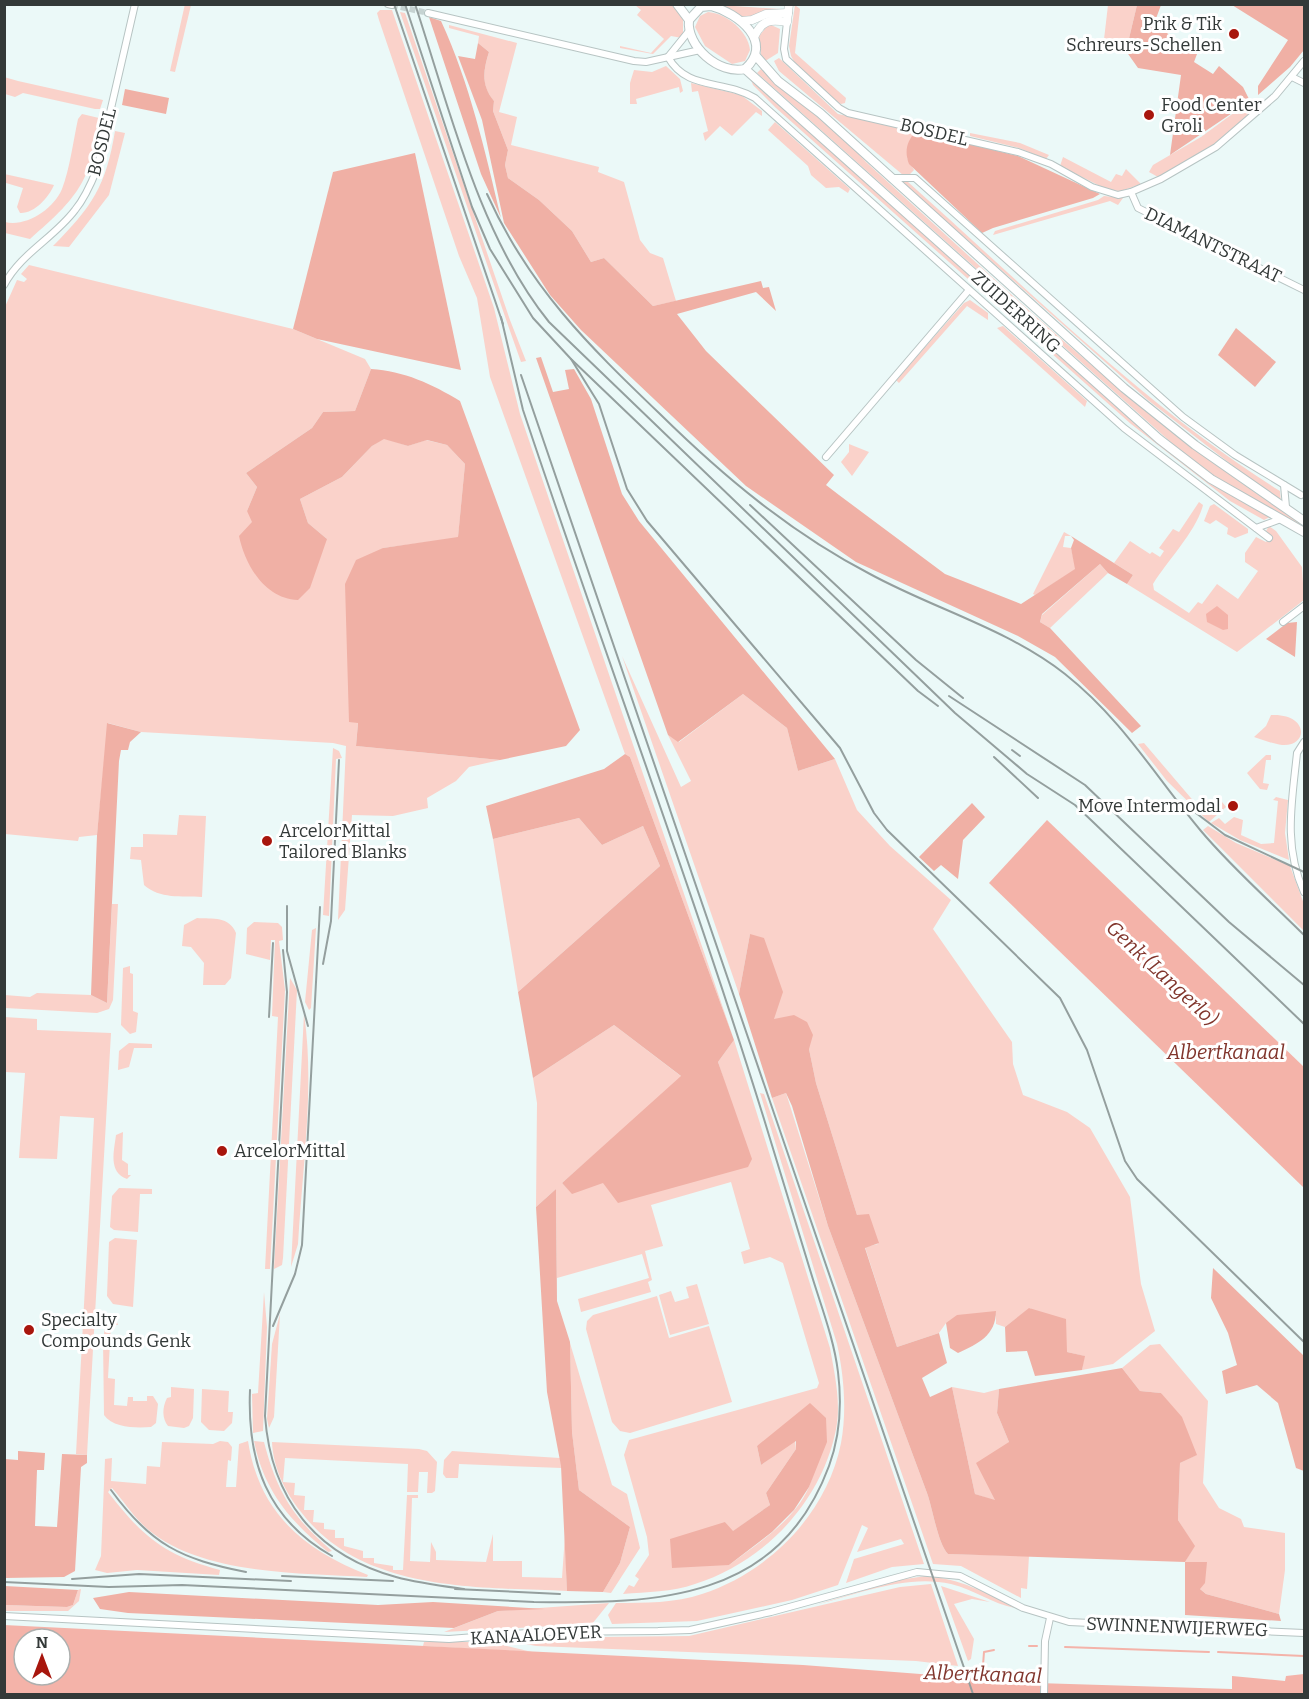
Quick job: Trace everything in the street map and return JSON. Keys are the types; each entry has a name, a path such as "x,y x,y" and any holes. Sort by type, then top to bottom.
{"main road":[{"path":"677,4 689,20"},
{"path":"689,31 689,20 699,6 722,9 742,21 754,37 757,47 756,56 745,69"},
{"name":"ZUIDERRING","path":"689,31 700,50 726,68 745,69 1159,439 1211,479 1285,515 1305,521"},
{"name":"ZUIDERRING","path":"756,56 778,81 820,113 1124,388 1305,532"}],"street":[{"name":"BOSDEL","path":"4,285 26,255 74,212 88,193 97,169 135,4"},
{"name":"BOSDEL","path":"742,21 789,9 784,49 789,63 839,108 848,113 1018,152 1051,164 1105,192 1118,195 1131,192"},
{"path":"428,13 634,61 646,62 700,50"},
{"path":"754,37 762,24 769,20 787,22"},
{"path":"668,57 689,31"},
{"name":"ZUIDERRING","path":"668,57 677,72 684,77 742,90 755,98 1124,428 1269,538"},
{"path":"1131,192 1161,179 1216,147 1243,126 1305,61"},
{"path":"1292,77 1305,83"},
{"name":"ZUIDERRING","path":"891,178 915,178 1183,417 1235,455 1301,495"},
{"name":"DIAMANTSTRAAT","path":"1131,192 1138,208 1305,290"},
{"name":"ZUIDERRING","path":"826,457 969,290"},
{"path":"1256,528 1285,515 1284,485"},
{"path":"1283,622 1305,606"},
{"path":"1305,742 1298,753 1289,842 1293,865 1305,892"},
{"name":"KANAALOEVER","path":"4,1616 449,1639 539,1632 658,1632 690,1630 771,1612 917,1572 960,1576 1010,1602 1050,1618"},
{"path":"1044,1695 1044,1667 1050,1618"},
{"name":"SWINNENWIJERWEG","path":"1050,1618 1093,1625 1305,1633"}],"shaded area":[{"path":"185,4 191,5 175,72 170,71"},
{"path":"635,5 673,5 683,15 682,38 671,36 653,54 620,48 620,46 651,53 664,39 637,15 641,10"},
{"path":"719,5 781,9 744,18"},
{"path":"795,5 800,9 795,53 846,98 845,103 841,104 836,101 795,63 791,56 789,46"},
{"path":"1108,5 1137,5 1126,51 1103,48"},
{"path":"1137,5 1161,5 1154,24 1197,54 1194,62 1213,74 1219,66 1243,87 1250,101 1170,155 1181,75 1138,68 1126,51"},
{"path":"1232,5 1304,5 1304,50 1290,67 1258,95 1258,86 1288,40"},
{"path":"380,10 392,10 494,308 520,414 734,1040 630,757 625,754 490,377 477,298 459,256 377,13"},
{"path":"400,12 405,13 526,361 521,362"},
{"path":"708,12 729,19 741,30 750,50 745,61 732,64 705,46 695,27 700,16"},
{"path":"429,17 441,21 460,69 476,118 501,218 481,174"},
{"path":"769,24 780,29 778,53 762,63 759,36"},
{"path":"449,25 517,43 499,112 517,117 511,145 599,167 598,172 624,182 640,240 650,253 663,258 676,301 653,306 604,258 591,262 572,231 539,200 508,178 505,165 508,150 493,111 494,101 485,84 485,66 489,52 478,43 479,36 449,28"},
{"path":"478,43 489,52 485,65 485,83 494,101 493,111 508,150 505,165 508,178 539,200 572,231 591,262 604,258 653,306 761,281 763,288 769,287 776,311 756,292 677,314 706,351 834,475 826,485 945,574 1021,604 1075,569 1071,548 1074,540 1071,536 1133,575 1127,584 1108,573 1100,564 1042,614 1040,622 1050,628 1141,726 1132,733 1055,657 1018,636 856,562 746,486 581,330 550,295 504,223 482,120 458,56 475,59"},
{"path":"779,58 838,114 916,131 907,158 914,170 909,175 903,175 779,71 774,61"},
{"path":"666,66 680,79 683,91 680,93 679,87 636,99 637,104 630,104 630,83 634,70 652,72"},
{"path":"761,69 840,134 866,162 1076,352 1186,441 1301,523 1300,526 1221,483 1193,462 757,73"},
{"path":"4,77 103,100 100,109 95,109 23,93 15,97 5,94"},
{"path":"751,80 1138,426 1272,516 1264,520 1230,501 1131,424 776,108 753,85"},
{"path":"691,83 741,95 762,111 762,116 756,112 732,136 720,126 705,141 703,133 708,131 698,91 692,92"},
{"path":"125,89 169,98 166,114 122,105"},
{"path":"1250,101 1252,114 1211,147 1158,177 1149,172 1153,165 1201,137"},
{"path":"82,114 99,118 89,166 76,192 62,209 30,239 5,233 5,222 22,222 30,219 46,210 58,197 67,172 78,119"},
{"path":"775,122 850,189 848,193 839,187 826,188 811,175 808,166 768,130"},
{"path":"115,131 125,133 109,195 69,247 53,246 78,219 95,194 107,167"},
{"path":"916,131 1018,156 1100,194 982,233 909,164 907,146"},
{"path":"970,133 1020,143 1049,155 1046,159 1019,148 970,136"},
{"path":"415,153 461,370 317,339 293,329 333,172"},
{"path":"1063,157 1111,182 1116,174 1122,176 1126,169 1141,184 1121,191 1108,190 1060,166"},
{"path":"4,174 54,185 49,195 40,204 31,211 20,213 17,207 23,188 6,183"},
{"path":"902,182 908,182 1134,384 1230,458 1280,491 1281,503 1149,401"},
{"path":"1104,196 1123,198 1118,205 1110,201 993,235 995,231 1098,200"},
{"path":"29,265 293,329 365,359 371,369 355,411 323,412 312,428 246,473 257,487 247,511 327,539 308,523 300,499 342,477 372,446 384,438 408,446 426,440 447,445 465,464 458,538 383,548 349,722 358,722 356,746 500,760 469,767 456,781 427,798 428,808 393,816 352,815 345,910 338,920 346,746 333,743 141,732 108,723 97,835 79,837 78,841 5,834 4,309 17,280 24,282 27,279 21,274"},
{"path":"970,300 988,313 988,320 967,306 899,383 896,380 964,303"},
{"path":"1003,326 1087,401 1085,407 997,328"},
{"path":"1236,328 1276,362 1255,387 1218,355"},
{"path":"541,357 553,392 569,389 565,370 574,369 591,399 622,494 639,521 835,759 798,771 787,728 743,694 678,742 668,735 536,358"},
{"path":"371,369 395,372 417,379 460,401 580,730 566,746 500,760 356,746 358,723 349,722 345,584 356,560 383,548 458,537 465,464 447,445 427,440 408,446 384,439 372,446 342,477 300,499 308,523 327,539 310,588 298,600 276,594 266,587 246,558 239,536 252,522 247,511 257,487 246,473 312,428 323,412 355,411"},
{"path":"849,444 869,452 852,476 841,462 849,452"},
{"path":"1199,502 1203,505 1195,525 1153,584 1154,590 1189,613 1198,602 1202,604 1217,584 1238,599 1258,571 1245,562 1245,553 1256,537 1266,542 1271,536 1266,531 1269,526 1276,531 1302,567 1304,600 1237,652 1127,584 1133,575 1114,563 1130,541 1150,554 1152,552 1160,557 1164,551 1159,548 1173,529 1179,532"},
{"path":"1214,504 1248,529 1248,533 1235,538 1227,534 1228,528 1216,520 1210,524 1204,521 1210,506"},
{"path":"1064,532 1071,536 1065,536 1063,547 1071,548 1076,569 1035,595 1033,594"},
{"path":"1100,564 1108,573 1050,628 1040,622 1042,615"},
{"path":"1297,622 1295,657 1266,639 1287,623"},
{"path":"622,656 681,787 691,781 668,735 679,742 743,694 787,728 798,771 835,759 857,810 890,846 951,900 933,929 1012,1042 1013,1064 1023,1095 1067,1112 1090,1128 1130,1197 1141,1284 1155,1331 1113,1364 1082,1370 1084,1356 1067,1352 1030,1308 1005,1327 996,1324 996,1312 946,1323 939,1333 897,1347 865,1247 878,1244 857,1215 816,1083 809,1049 774,1019 750,934 739,994"},
{"path":"1271,715 1293,719 1298,724 1301,730 1297,741 1282,745 1254,737 1266,726"},
{"path":"107,723 141,732 130,742 128,750 121,750 119,761 107,1003 91,995 97,835"},
{"path":"1144,743 1202,811 1219,798 1226,807 1209,822 1167,781 1138,744"},
{"path":"333,748 339,751 342,758 336,759 329,916 323,915"},
{"path":"625,754 630,757 734,1040 718,1062 752,1159 748,1167 618,1203 603,1183 572,1194 562,1183 681,1076 614,1025 533,1078 518,992 660,866 643,826 602,845 579,818 493,839 486,806 604,769"},
{"path":"1266,755 1271,755 1271,760 1266,760 1263,783 1269,784 1267,790 1260,789 1247,773"},
{"path":"1276,797 1288,800 1285,833 1289,860 1240,840 1211,823 1219,818 1225,824 1234,817 1243,820 1241,835 1261,844 1274,843 1278,801 1273,800"},
{"path":"972,803 985,817 963,840 958,879 941,865 934,871 919,857"},
{"path":"179,815 206,816 202,897 157,893 144,885 141,860 130,859 131,847 143,847 143,834 177,835"},
{"path":"579,818 602,845 643,826 660,866 518,992 493,839"},
{"path":"1208,826 1236,843 1290,866 1304,904 1304,931 1203,830"},
{"path":"112,904 118,904 113,1000 109,1009 97,1013 5,1008 5,995 30,997 37,993 91,995 107,1003"},
{"path":"197,918 225,921 236,933 231,978 225,985 203,985 204,963 191,947 182,946 184,925"},
{"path":"254,922 278,923 282,927 283,940 279,941 285,990 270,1269 265,1269 278,1017 272,1016 275,940 271,940 270,960 246,954 247,928"},
{"path":"316,928 311,1008 309,1010 305,1002 312,930"},
{"path":"750,934 764,938 783,992 774,1019 794,1015 807,1022 813,1035 809,1049 816,1083 857,1215 869,1214 879,1243 865,1248 897,1347 939,1333 947,1363 922,1378 930,1397 952,1387 975,1494 995,1500 976,1463 1009,1442 997,1413 999,1389 1122,1368 1140,1391 1161,1393 1182,1417 1197,1455 1180,1463 1178,1520 1195,1546 1185,1562 948,1554 944,1549 927,1493 828,1226 792,1106 786,1093 772,1098 739,994"},
{"path":"130,966 130,973 133,974 133,1011 138,1013 136,1032 130,1034 121,1025 123,968"},
{"path":"290,978 297,990 283,1258 282,1265 274,1269"},
{"path":"304,1014 308,1070 307,1129 298,1244 291,1267"},
{"path":"4,1017 37,1019 37,1030 111,1033 87,1455 76,1454 94,1118 60,1116 57,1159 19,1158 25,1073 5,1072"},
{"path":"614,1025 682,1077 562,1183 572,1193 603,1182 729,1096 718,1062 734,1040 830,1348 837,1391 837,1423 827,1460 816,1484 802,1507 765,1546 720,1574 695,1584 668,1590 623,1594 629,1585 634,1587 639,1579 635,1576 649,1555 647,1537 624,1455 629,1440 817,1388 819,1383 783,1263 770,1257 744,1264 741,1252 750,1249 731,1182 651,1205 663,1246 645,1251 652,1280 648,1282 651,1292 581,1312 578,1299 649,1278 642,1254 557,1278 556,1189 536,1207 537,1103 533,1078","holes":["826,1418 812,1479 802,1499 785,1521 729,1565 725,1522 732,1532 770,1505 766,1493 796,1449 795,1440 761,1465 757,1446"]},
{"path":"129,1043 152,1044 152,1048 134,1048 129,1067 118,1070 119,1051"},
{"path":"760,1093 764,1094 924,1564 892,1567 846,1583 854,1559 904,1544 901,1539 857,1552 868,1528 862,1525 838,1585 792,1600 697,1621 612,1624 608,1615 616,1603 649,1603 692,1597 727,1584 750,1571 772,1555 809,1516 834,1469 844,1419 844,1394 837,1344"},
{"path":"786,1093 828,1226 927,1493 941,1543 948,1554 1029,1556 1027,1589 1021,1588 1021,1598 961,1566 933,1564 772,1098"},
{"path":"123,1132 122,1160 128,1164 128,1175 131,1175 127,1179 117,1171 114,1160 116,1135"},
{"path":"119,1188 152,1189 152,1194 140,1194 138,1232 114,1230 110,1227 112,1196"},
{"path":"556,1189 557,1301 570,1342 572,1432 579,1490 630,1527 620,1563 603,1592 567,1591 561,1466 547,1392 536,1207"},
{"path":"115,1238 137,1240 133,1307 113,1304 107,1296 109,1242"},
{"path":"1213,1268 1304,1356 1304,1471 1296,1468 1278,1403 1257,1385 1226,1394 1222,1371 1237,1365 1228,1333 1211,1298"},
{"path":"697,1284 709,1324 670,1335 659,1295 671,1291 675,1302 689,1298 686,1287"},
{"path":"264,1292 267,1327 263,1431 253,1433 252,1394 258,1393"},
{"path":"657,1296 669,1338 709,1326 732,1402 630,1433 620,1431 612,1422 586,1329 587,1321 593,1315"},
{"path":"1029,1308 1066,1319 1067,1352 1085,1356 1082,1370 1035,1376 1027,1351 1006,1352 1005,1327"},
{"path":"996,1311 993,1326 984,1338 958,1353 950,1348 946,1323 957,1315"},
{"path":"280,1314 274,1417 269,1428 267,1419 272,1344"},
{"path":"115,1317 118,1325 111,1325 108,1378 115,1379 114,1405 127,1406 128,1397 133,1397 133,1401 147,1401 147,1396 153,1396 158,1404 156,1423 151,1427 119,1425 104,1415 103,1341 105,1327"},
{"path":"570,1343 612,1485 627,1494 640,1548 611,1593 603,1592 620,1563 630,1527 579,1490 572,1432"},
{"path":"1160,1344 1208,1401 1203,1483 1219,1508 1241,1519 1244,1527 1285,1533 1285,1570 1279,1614 1206,1594 1199,1588 1185,1562 1194,1546 1178,1520 1180,1463 1196,1455 1161,1393 1140,1391 1122,1368 1150,1345"},
{"path":"171,1387 194,1389 193,1418 189,1426 184,1428 168,1426 165,1420 164,1405 167,1398 171,1397"},
{"path":"952,1387 984,1393 999,1389 997,1413 1009,1442 996,1501 975,1494"},
{"path":"202,1389 229,1391 228,1412 233,1412 232,1423 224,1431 209,1430 201,1422"},
{"path":"810,1403 826,1418 827,1442 809,1487 794,1510 772,1532 729,1565 672,1568 670,1539 725,1522 733,1531 770,1505 766,1493 796,1449 796,1441 761,1465 757,1446"},
{"path":"220,1441 228,1442 232,1447 231,1461 228,1460 226,1487 236,1487 239,1444 248,1441 262,1488 288,1525 323,1553 368,1575 367,1577 248,1568 189,1553 164,1541 142,1524 112,1488 108,1492 132,1521 156,1542 184,1558 220,1570 219,1575 137,1570 107,1573 95,1570 101,1556 105,1459 112,1458 111,1481 146,1484 147,1466 160,1467 162,1442 213,1444"},
{"path":"254,1441 264,1442 269,1460 288,1503 318,1539 332,1551 328,1552 314,1540 280,1504 264,1475"},
{"path":"272,1442 419,1449 427,1451 437,1462 435,1491 427,1493 428,1472 419,1472 418,1492 407,1492 408,1464 285,1458 283,1482 295,1483 294,1495 305,1496 304,1510 314,1510 313,1522 324,1523 324,1529 335,1530 335,1538 344,1538 344,1546 363,1551 363,1558 374,1558 374,1563 393,1566 393,1570 403,1570 407,1495 418,1495 418,1498 412,1498 410,1561 430,1562 431,1542 436,1552 436,1560 486,1562 493,1534 493,1561 522,1561 522,1577 562,1578 565,1535 567,1591 496,1588 423,1580 388,1571 356,1558 326,1538 295,1504 285,1488 277,1470"},
{"path":"18,1451 45,1453 44,1470 37,1470 35,1526 57,1527 62,1454 87,1455 87,1463 81,1467 75,1571 64,1577 5,1578 5,1459 18,1460"},
{"path":"452,1451 560,1458 562,1468 459,1464 458,1478 446,1478 443,1474 444,1460"},
{"path":"1185,1562 1207,1562 1205,1583 1200,1589 1206,1594 1279,1614 1281,1621 1185,1615"},
{"path":"926,1576 962,1583 1015,1608 951,1584 934,1582 900,1583 815,1605 898,1580"},
{"path":"931,1584 958,1666 916,1661 536,1646 515,1642 513,1638 689,1636 900,1587"},
{"path":"4,1586 78,1590 73,1605 67,1607 5,1605"},
{"path":"941,1586 990,1602 972,1599 954,1604 974,1639 971,1659 968,1661"},
{"path":"81,1589 79,1601 68,1611 5,1611 4,1605 67,1607 73,1605 78,1590"},
{"path":"129,1592 378,1605 433,1602 545,1609 498,1611 454,1628 128,1613 100,1609 93,1598"},
{"path":"609,1603 592,1624 444,1632 498,1611"},
{"path":"424,1642 491,1642 532,1652 423,1646"}],"water":[{"path":"1217,606 1228,615 1228,629 1223,630 1207,622 1206,614"},
{"name":"Albertkanaal","path":"1047,820 1304,1067 1304,1188 989,883"},
{"name":"Albertkanaal","path":"4,1625 44,1627 12,1627 12,1687 72,1687 72,1628 803,1665 1037,1683 1232,1689 1232,1676 1285,1681 1286,1676 1304,1674 1304,1694 5,1694"}],"waterway":[{"path":"1029,1646 1037,1646"},
{"path":"1065,1647 1209,1652"},
{"path":"983,1665 984,1652 994,1650"},
{"path":"1218,1652 1304,1656"},
{"path":"982,1678 983,1674"}],"tunnel":[{"path":"392,5 428,13"}],"railway":[{"path":"394,4 503,324"},
{"path":"405,4 472,207 490,249 533,318 571,359 918,691 938,706"},
{"path":"415,4 454,128 485,211 503,251 549,322 955,713 1027,774 1075,805 1304,1024"},
{"path":"487,194 522,258 562,313 608,364 708,459 785,522 841,558 894,586 994,631 1019,644 1065,674 1086,692 1121,729 1213,845 1304,935"},
{"path":"4,1582 109,1587 182,1585 534,1602 625,1601 668,1595 709,1585 746,1569 779,1544 807,1511 829,1466 836,1443 840,1408 838,1372 830,1335 736,1030 523,410 501,317"},
{"path":"571,359 599,404 627,489 647,521 840,748 874,813 887,830 1060,998 1087,1050 1125,1161 1137,1179 1304,1342"},
{"path":"521,375 973,1694"},
{"path":"750,505 916,660 963,698"},
{"path":"949,696 1085,785 1229,922 1304,985"},
{"path":"1012,750 1020,756"},
{"path":"994,757 1038,798"},
{"path":"323,964 331,921 339,760"},
{"path":"1192,810 1225,835 1304,872"},
{"path":"287,906 287,951 308,1026"},
{"path":"273,1326 295,1274 302,1245 320,907"},
{"path":"269,1017 273,943"},
{"path":"283,950 287,992 265,1416 269,1446 288,1498 321,1538 343,1554 368,1567 396,1577 464,1589"},
{"path":"250,1390 252,1441 265,1486 291,1525 332,1556"},
{"path":"111,1490 140,1524 169,1547 203,1561 246,1572"},
{"path":"72,1579 139,1574 291,1581"},
{"path":"282,1576 393,1581"},
{"path":"455,1589 560,1594"}],"place":[{"name":"Prik & Tik Schreurs-Schellen","path":"1234,34"},
{"name":"Food Center Groli","path":"1149,115"},
{"name":"Move Intermodal","path":"1233,806"},
{"name":"ArcelorMittal Tailored Blanks","path":"267,841"},
{"name":"ArcelorMittal","path":"222,1151"},
{"name":"Specialty Compounds Genk","path":"29,1330"}],"water label":[{"name":"Genk (Langerlo)","path":"1162,973"}]}
